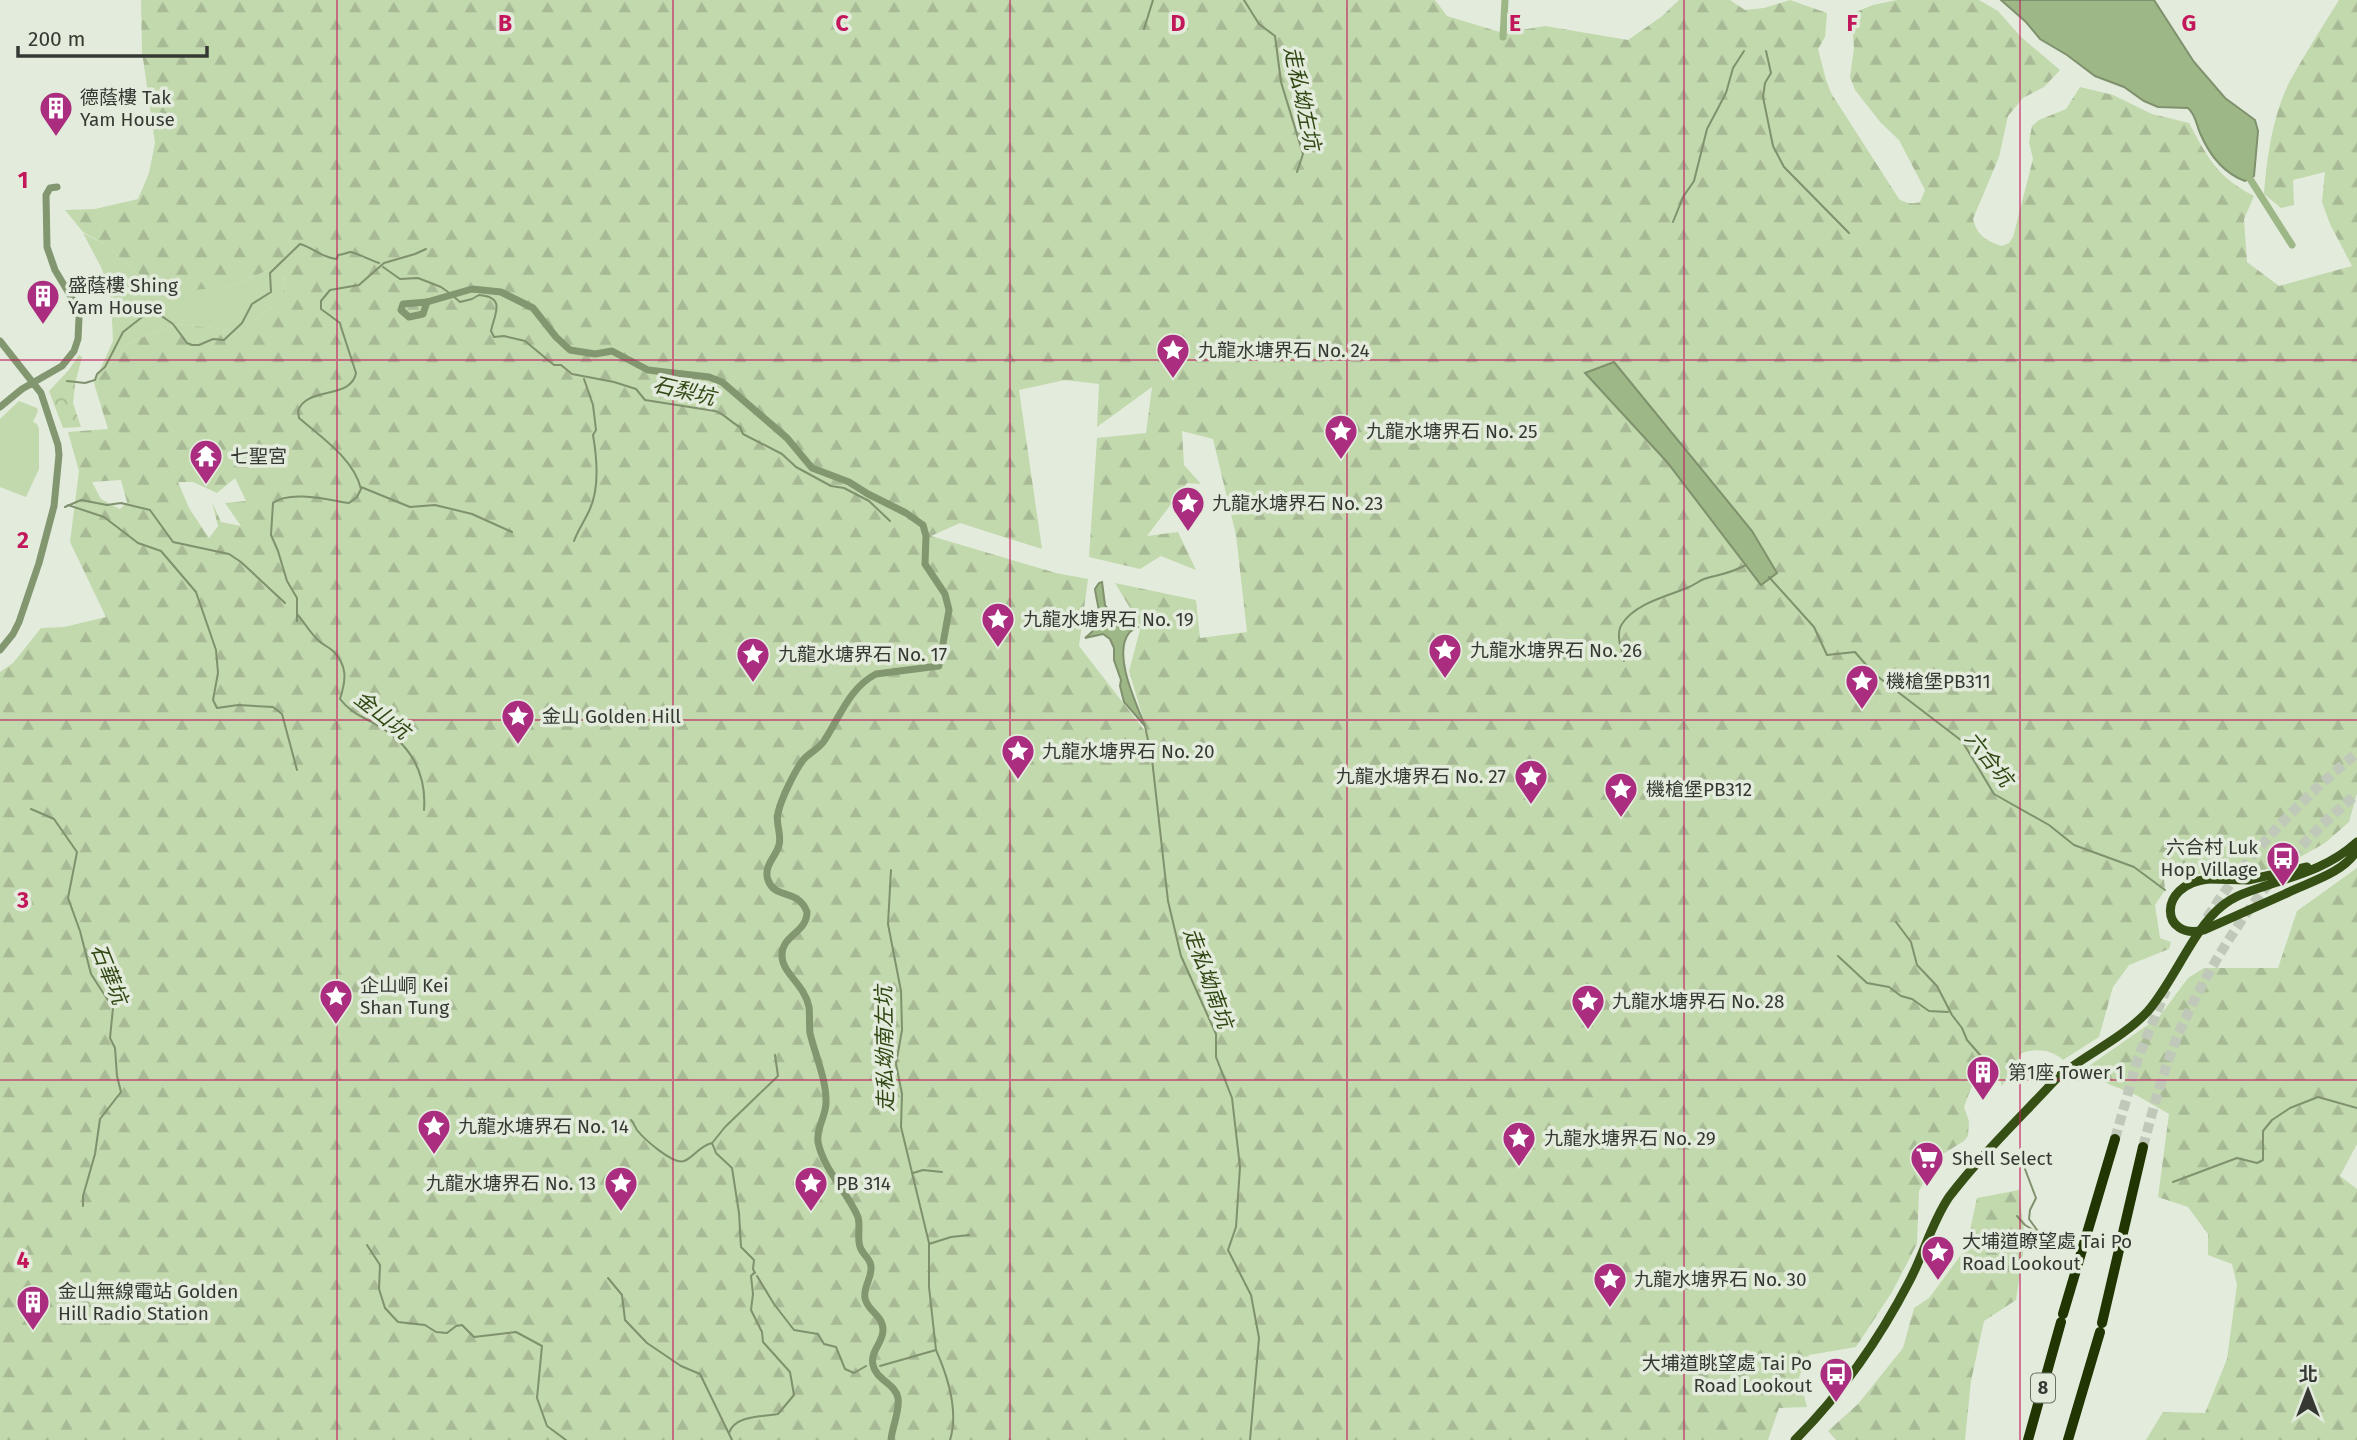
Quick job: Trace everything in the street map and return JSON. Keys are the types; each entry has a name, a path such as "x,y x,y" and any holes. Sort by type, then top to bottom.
{"highway":[{"name":"8","path":"2028,1440 2115,1139"},
{"name":"8","path":"2068,1440 2101,1328 2143,1147"}],"main road":[{"path":"1796,1440 1854,1373 1902,1295 1949,1198 1982,1158 2057,1078 2138,1021 2162,994 2204,926 2220,907 2246,892 2325,865 2357,842"},
{"path":"2325,865 2248,880 2208,879 2186,886 2172,900 2172,919 2183,930 2204,930 2339,868 2353,857 2357,850"}],"street":[{"path":"0,407 66,362 76,344 79,331 76,305 55,270 47,247 46,195 50,188 57,187"},
{"path":"427,302 472,289 501,292 533,308 570,350 595,354 612,351 652,371 719,380 790,441 812,468 847,481 906,513 925,529 925,564 945,594 949,610 939,666 876,674 853,692 823,743 806,757 796,772 777,813 779,846 766,872 773,888 797,897 807,912 805,923 787,941 782,957 785,968 802,989 808,1005 810,1032 826,1097 826,1110 818,1132 819,1145 826,1165 856,1214 860,1247 871,1266 865,1299 883,1328 873,1353 873,1365 878,1376 894,1390 898,1399 891,1440"},
{"path":"0,341 41,393 58,445 57,486 39,563 19,622 0,650"}],"green space":[{"path":"141,0 1435,0 1447,16 1503,33 1545,26 1628,40 1661,17 1679,0 1730,0 1745,10 1764,8 1790,0 1827,13 1825,37 1818,49 1831,93 1899,199 1912,203 1920,202 1925,190 1899,140 1881,123 1855,90 1850,77 1854,48 1851,14 1873,5 1897,0 1979,0 1998,11 2021,37 2060,70 2044,87 2023,98 2008,116 1999,157 1973,219 1983,237 2002,246 2009,243 2013,237 2033,159 2029,142 2032,126 2039,120 2066,109 2080,87 2113,95 2152,114 2189,123 2222,174 2254,196 2244,219 2247,262 2279,286 2352,266 2322,202 2325,172 2293,180 2294,205 2281,208 2264,194 2272,135 2291,79 2339,0 2357,0 2357,793 2349,822 2325,843 2302,856 2268,869 2164,878 2165,890 2155,905 2160,938 2171,942 2169,949 2129,965 2113,987 2099,1037 2063,1060 2044,1051 2022,1053 2002,1086 1988,1056 1980,1057 1975,1064 1974,1080 1964,1107 1969,1121 1968,1136 1938,1157 1919,1191 1917,1244 1892,1292 1856,1347 1809,1355 1799,1377 1807,1407 1779,1408 1768,1440 0,1440 0,672 13,663 41,628 64,627 106,617 70,542 79,471 68,432 108,429 94,383 130,342 177,324 239,331 282,300 285,275 266,271 227,288 188,290 137,273 106,245 83,232 65,210 95,209 138,199 149,173 155,143 142,52","holes":["1065,380 1099,384 1097,427 1152,387 1146,433 1097,438 1089,557 1140,569 1161,556 1196,570 1178,532 1147,536 1187,483 1201,484 1184,465 1182,431 1213,439 1236,535 1247,632 1200,638 1196,600 1115,583 1141,626 1129,671 1148,735 1079,646 1088,579 1056,573 931,536 960,523 1042,549 1019,390","235,478 246,501 225,503 241,526 221,522 212,502 218,526 209,538 189,508 178,482 193,482 217,493","121,480 127,502 120,509 101,499 92,482"]},
{"path":"83,233 106,245 137,273 227,288 266,271 285,274 282,300 239,331 177,324 130,342 94,383 113,341 111,300 102,269"},
{"path":"79,355 82,357 73,403 81,427 63,428 49,391"},
{"path":"19,401 37,408 38,411 33,422 39,429 39,469 26,497 0,487 0,419"},
{"path":"2357,868 2357,1144 2340,1176 2357,1189 2357,1440 2146,1440 2163,1412 2205,1413 2227,1359 2237,1285 2232,1264 2208,1255 2208,1234 2188,1207 2158,1197 2169,1114 2136,1095 2096,1079 2086,1068 2159,1017 2188,978 2204,968 2278,968 2297,911"},
{"path":"2019,1190 2025,1241 2016,1300 1984,1321 1971,1381 1965,1440 1836,1440 1828,1431 1858,1404 1903,1348 1914,1308 1929,1298 1966,1248 1977,1198"}],"shaded area":[{"path":"2001,0 2154,0 2194,62 2225,98 2255,120 2258,131 2254,176 2245,181 2237,178 2218,162 2188,108 2158,107 2124,87 2095,76 2040,39 2026,22"},
{"path":"1614,362 1752,531 1777,573 1761,585 1667,462 1585,373"},
{"path":"1102,582 1105,605 1112,615 1124,618 1138,627 1129,633 1124,642 1123,654 1124,667 1145,726 1124,702 1110,639 1103,634 1085,638 1099,621 1095,589"}],"waterway":[{"path":"1144,29 1153,0"},
{"name":"走私坳左坑","path":"1244,0 1259,24 1275,36 1281,82 1303,154 1297,172"},
{"path":"1503,37 1505,0"},
{"path":"1673,222 1683,197 1694,181 1707,129 1726,93 1733,68 1744,51"},
{"path":"1766,51 1771,73 1765,83 1763,97 1773,146 1784,167 1849,233"},
{"path":"2245,171 2292,245"},
{"path":"67,381 85,383 95,380 123,332 146,314 160,315 173,324 187,343 192,345 213,339 224,340 242,323 252,304 271,292 270,273 300,244 332,258 337,259 338,255 350,252 379,263"},
{"path":"297,621 297,598 287,581 271,535 273,503 299,496 349,503 357,497 361,489 344,458 299,418 298,411 303,403 310,398 346,387 356,373 340,323 321,309 321,301 330,290 359,285 384,263 426,249"},
{"path":"383,267 400,279 418,278 448,292"},
{"name":"石梨坑","path":"453,296 460,302 479,295 493,299 497,308 491,331 494,337 504,336 525,341 554,365 561,365 572,374 636,389 645,400 719,412 740,427 743,434 782,454 796,467 831,486 844,488 869,501 890,521"},
{"path":"574,541 589,511 596,483 593,435 596,430 593,405 584,379"},
{"path":"361,487 410,507 435,505 472,514 512,532"},
{"path":"65,507 81,500 107,505 121,503 150,510 173,542 229,554 285,603"},
{"path":"68,505 104,517 138,543 161,551 196,592 216,650 218,673 213,700 217,708 238,705 273,707 282,714 297,770"},
{"path":"1624,661 1619,632 1622,624 1635,611 1704,579 1746,565"},
{"name":"六合坑","path":"1769,577 1814,627 1827,655 1855,652 1873,673 1962,741 1994,794 2049,825 2074,845 2134,867 2165,890"},
{"name":"金山坑","path":"297,614 316,638 333,651 341,662 344,686 340,699 352,711 387,731 406,749 419,771 424,810"},
{"name":"走私坳南坑","path":"1145,726 1152,759 1168,901 1181,956 1216,1034 1216,1057 1232,1098 1240,1167 1236,1227 1228,1250 1251,1295 1259,1338 1250,1440"},
{"name":"石華坑","path":"31,809 54,819 77,852 68,898 91,974 113,1008 110,1038 115,1048 121,1092 100,1119 83,1206"},
{"name":"走私坳南左坑","path":"891,870 888,924 901,991 902,1030 896,1064 902,1094 901,1127 929,1243 929,1287 936,1350"},
{"path":"1896,922 1911,942 1917,965 1937,986 1967,1040 1981,1056"},
{"path":"1838,956 1867,983 1889,987 1929,1011 1948,1012"},
{"path":"713,1142 778,1076 775,1055"},
{"path":"2173,1182 2237,1158 2257,1163 2263,1160 2263,1131 2272,1120 2290,1108 2318,1097 2357,1108"},
{"path":"631,1120 652,1145 679,1161 688,1159 712,1143 716,1153 732,1168 741,1247 754,1260 755,1273"},
{"path":"2025,1169 2036,1198 2029,1219 2043,1238 2048,1239"},
{"path":"913,1173 923,1170 942,1172"},
{"path":"2017,1216 2025,1225 2040,1234"},
{"path":"929,1244 969,1235"},
{"path":"367,1245 380,1265 379,1289 385,1308 398,1322 425,1325 436,1332 447,1333 462,1325 474,1337 516,1332 542,1346 537,1398 547,1426 566,1440"},
{"path":"729,1433 732,1427 743,1420 778,1414 794,1395 790,1372 763,1342 762,1332 751,1310 751,1276 754,1273"},
{"path":"757,1276 794,1330 818,1334 824,1344 836,1347 845,1369 854,1373 866,1366"},
{"path":"608,1278 622,1295 625,1320 647,1343 681,1366 700,1374 732,1440"},
{"path":"880,1366 936,1350 945,1371 953,1406 950,1440"}],"tunnel":[{"path":"2207,918 2239,872 2275,830 2357,753"},
{"path":"2143,1147 2178,1035 2232,935 2277,874 2302,846 2357,794"},
{"path":"2115,1139 2138,1058 2166,990"}],"place":[{"name":"德蔭樓 Tak Yam House","path":"56,138"},
{"name":"盛蔭樓 Shing Yam House","path":"43,326"},
{"name":"九龍水塘界石 No. 24","path":"1173,380"},
{"name":"九龍水塘界石 No. 25","path":"1341,461"},
{"name":"七聖宮","path":"206,486"},
{"name":"九龍水塘界石 No. 23","path":"1188,533"},
{"name":"九龍水塘界石 No. 19","path":"998,649"},
{"name":"九龍水塘界石 No. 26","path":"1445,680"},
{"name":"九龍水塘界石 No. 17","path":"753,684"},
{"name":"機槍堡PB311","path":"1862,711"},
{"name":"金山 Golden Hill","path":"518,746"},
{"name":"九龍水塘界石 No. 20","path":"1018,781"},
{"name":"九龍水塘界石 No. 27","path":"1531,806"},
{"name":"機槍堡PB312","path":"1621,819"},
{"name":"六合村 Luk Hop Village","path":"2283,888"},
{"name":"企山峒 Kei Shan Tung","path":"336,1026"},
{"name":"九龍水塘界石 No. 28","path":"1588,1031"},
{"name":"第1座 Tower 1","path":"1983,1102"},
{"name":"九龍水塘界石 No. 14","path":"434,1156"},
{"name":"九龍水塘界石 No. 29","path":"1519,1168"},
{"name":"Shell Select","path":"1927,1188"},
{"name":"九龍水塘界石 No. 13","path":"621,1213"},
{"name":"PB 314","path":"811,1213"},
{"name":"大埔道瞭望處 Tai Po Road Lookout","path":"1938,1282"},
{"name":"九龍水塘界石 No. 30","path":"1610,1309"},
{"name":"金山無線電站 Golden Hill Radio Station","path":"33,1332"},
{"name":"大埔道眺望處 Tai Po Road Lookout","path":"1836,1404"}]}
